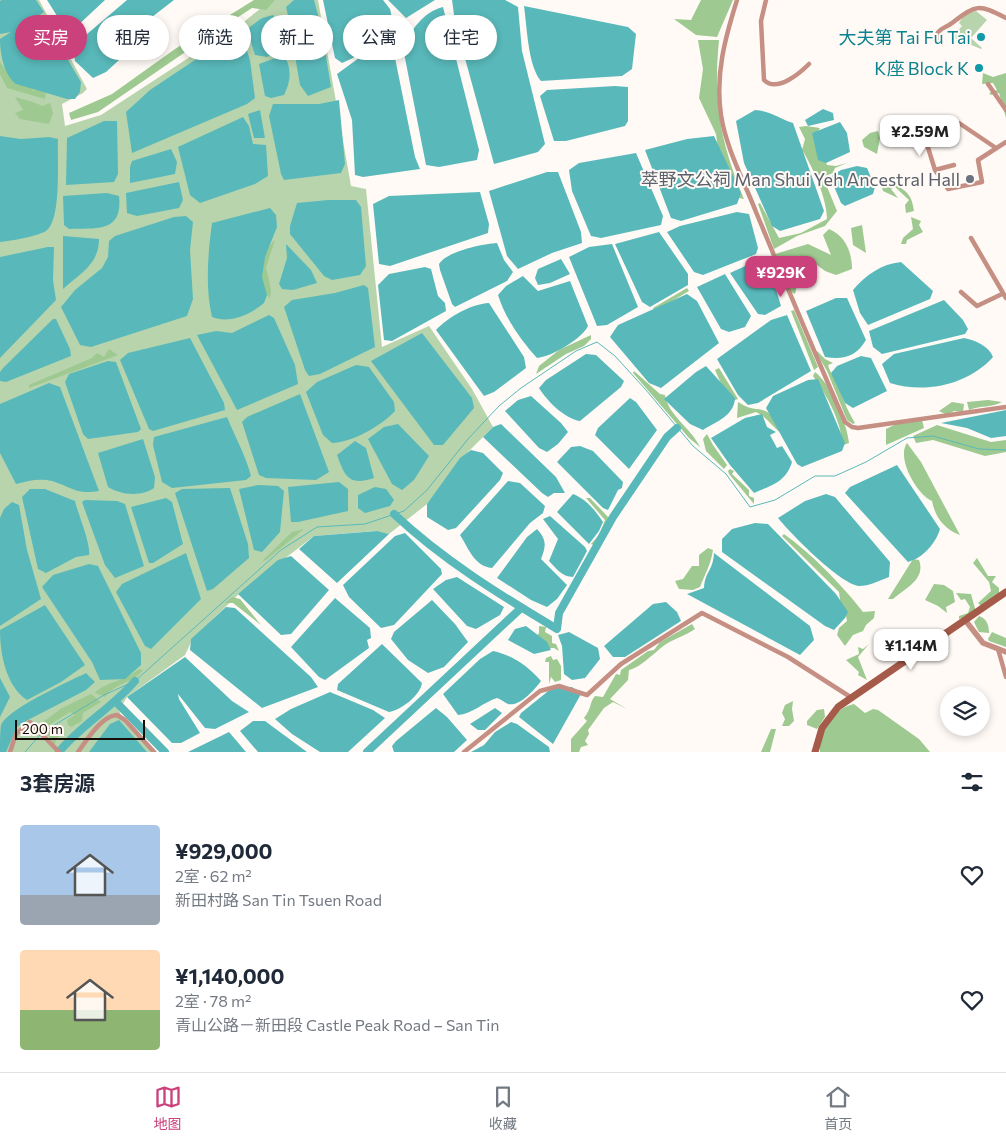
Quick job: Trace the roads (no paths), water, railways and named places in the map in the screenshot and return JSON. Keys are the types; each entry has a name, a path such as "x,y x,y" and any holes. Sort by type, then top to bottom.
{"main road":[{"path":"815,752 818,736 826,720 852,698 1006,592"}],"street":[{"path":"737,0 725,39 720,71 721,116 730,148 772,252 845,422 852,427 858,428 1006,407"},
{"path":"766,0 761,21 764,80 768,84 776,85 798,75 809,64"},
{"path":"938,41 937,34 940,29 951,25 970,10 978,8 990,10 1006,18"},
{"path":"988,84 1006,110"},
{"path":"959,122 996,148"},
{"path":"925,138 935,170 948,189 982,182 977,163 1006,142"},
{"path":"935,170 954,165"},
{"path":"971,238 1006,298"},
{"path":"998,285 1006,283"},
{"path":"961,292 977,306 1002,294"},
{"path":"464,752 540,691 559,686 587,694 621,664 702,613 788,657 852,698"},
{"path":"965,620 983,643 1006,652"},
{"path":"998,650 1006,678"},
{"path":"78,752 99,726 110,716 117,715 125,720 154,752"},
{"path":"10,752 16,734 31,722 59,752"}],"water":[{"path":"36,0 44,12 40,15 15,15 15,60 68,60 81,82 80,92 75,99 67,99 16,84 8,75 1,51 0,39 11,32 0,34 0,1"},
{"path":"47,0 105,0 87,17 87,15 56,15"},
{"path":"127,0 174,0 155,15 109,15"},
{"path":"294,0 314,0 318,15 288,15 286,7"},
{"path":"323,0 383,0 390,9 391,15 343,15 343,60 349,60 342,63 335,58 333,48 333,15 326,15"},
{"path":"388,0 435,0 411,15 403,15"},
{"path":"452,0 505,0 518,7 522,51 545,144 538,152 494,164 465,60 497,60 497,15 454,15"},
{"path":"524,6 628,27 636,34 632,69 622,76 541,81 533,66"},
{"path":"443,7 445,15 426,15 429,13"},
{"path":"424,17 425,60 456,60 479,150 477,160 439,167 426,165 405,60 415,60 415,28"},
{"path":"261,19 261,56 255,55 251,42 251,26"},
{"path":"97,26 97,60 119,60 106,72 93,78 75,61 87,60 87,34"},
{"path":"195,60 250,60 255,98 247,104 132,153 126,112 150,90"},
{"path":"270,60 286,60 290,75 284,95 271,98 265,96 259,64"},
{"path":"296,60 327,60 331,87 308,96 300,85"},
{"path":"356,60 395,60 415,157 420,169 363,177 355,175 352,120 337,74"},
{"path":"628,87 628,121 625,126 566,141 554,141 540,96 547,90"},
{"path":"339,100 345,164 341,173 284,180 281,174 269,116 273,104 319,104"},
{"path":"823,109 833,113 834,120 808,126 805,120"},
{"path":"260,110 265,138 254,138 248,114"},
{"path":"755,110 770,113 793,123 824,211 820,219 780,231 772,226 744,163 736,121"},
{"path":"243,117 249,126 253,144 266,145 268,176 255,184 200,203 190,195 178,147"},
{"path":"104,121 117,121 118,174 114,182 66,185 67,138"},
{"path":"840,122 847,133 850,152 826,163 818,160 812,133"},
{"path":"0,136 21,139 49,137 58,139 58,174 57,202 51,225 46,231 37,235 0,242"},
{"path":"714,136 741,193 737,204 681,221 671,218 645,150 687,139"},
{"path":"171,149 177,162 175,174 130,183 132,161"},
{"path":"636,153 663,216 661,225 601,238 591,236 572,191 569,170 579,163"},
{"path":"857,166 867,168 875,187 873,194 845,206 841,203 830,177 841,170"},
{"path":"547,172 558,172 581,232 582,243 552,253 518,269 507,256 489,191"},
{"path":"179,182 183,200 179,208 137,216 127,213 126,193"},
{"path":"480,192 489,224 488,233 390,266 379,264 373,204 389,196"},
{"path":"107,193 119,196 117,217 112,222 106,226 89,229 69,229 64,225 63,196"},
{"path":"356,200 361,207 366,266 360,275 332,280 324,276 290,234 290,226 297,203"},
{"path":"270,208 276,215 277,227 265,257 262,277 267,295 264,303 246,315 232,319 212,317 208,282 208,258 212,223"},
{"path":"737,212 749,214 758,248 756,254 703,275 694,272 667,232 680,226"},
{"path":"186,216 193,222 190,250 193,299 187,316 91,347 80,345 61,307 75,290 102,268 108,257 109,241 115,236 174,217"},
{"path":"659,232 688,274 688,285 650,307 642,302 615,244"},
{"path":"63,236 99,239 96,255 92,262 63,289"},
{"path":"497,243 504,260 513,272 507,281 455,307 452,304 439,264 449,255 457,252"},
{"path":"286,244 311,270 317,283 293,290 282,289 279,284 287,258"},
{"path":"612,244 638,307 607,325 597,326 569,257 589,247"},
{"path":"54,247 53,280 56,300 0,358 0,257"},
{"path":"561,259 570,274 550,283 538,285 535,278 538,269"},
{"path":"754,262 763,264 775,286 781,306 765,315 758,314 730,273"},
{"path":"901,262 933,291 930,299 868,325 860,313 853,290 874,271 887,265"},
{"path":"425,267 431,269 438,296 445,303 446,311 392,341 384,340 378,285 389,274"},
{"path":"725,274 751,316 745,327 729,332 721,329 697,287"},
{"path":"523,276 538,291 570,281 588,326 573,342 543,357 537,358 519,336 509,320 498,295 506,286"},
{"path":"364,285 368,288 375,347 320,374 309,376 305,370 284,307 292,300 335,293"},
{"path":"687,294 697,301 719,343 661,388 649,383 610,337 618,325"},
{"path":"836,298 847,298 866,340 853,354 838,358 825,357 806,311"},
{"path":"944,300 963,320 968,329 965,334 882,354 873,347 869,331"},
{"path":"489,303 524,357 526,368 494,392 484,396 436,330 460,312"},
{"path":"269,315 274,318 295,365 298,384 237,410 197,335 216,331 232,333"},
{"path":"787,315 811,371 758,403 748,405 738,395 717,359 771,320"},
{"path":"53,319 56,319 70,349 71,356 6,382 0,381 0,372 3,368"},
{"path":"422,333 472,398 474,408 443,445 434,445 371,361"},
{"path":"190,338 224,403 225,410 153,431 149,429 120,360 128,353"},
{"path":"964,338 981,344 991,353 993,357 983,367 945,385 917,388 890,383 882,364 894,354"},
{"path":"586,354 596,355 624,381 621,387 580,421 568,417 557,409 539,388 546,380"},
{"path":"861,356 871,358 887,391 853,408 845,403 831,373 837,366"},
{"path":"108,361 116,362 141,429 138,432 88,439 83,434 65,382 69,374"},
{"path":"356,365 369,367 394,402 395,411 366,432 349,440 332,443 323,435 306,392 317,382"},
{"path":"706,366 735,398 732,409 728,414 703,430 690,424 664,399"},
{"path":"818,379 845,443 842,451 802,467 797,464 766,408 773,396 808,380"},
{"path":"49,383 60,387 99,491 84,492 74,490 47,480 34,480 16,484 0,453 0,404"},
{"path":"300,394 329,472 316,480 266,478 259,475 242,422 247,417"},
{"path":"531,396 561,423 568,432 558,444 547,452 539,448 505,411 518,400"},
{"path":"630,398 636,402 657,430 629,469 595,435 598,428"},
{"path":"1006,410 1006,436 991,438 967,428 941,423"},
{"path":"762,414 767,427 776,432 770,435 777,448 782,446 792,462 786,474 778,482 754,493 730,465 711,438 745,418"},
{"path":"227,417 251,476 246,480 172,488 162,482 153,445 154,437"},
{"path":"398,424 429,456 414,480 402,490 392,484 368,439 384,427"},
{"path":"501,424 556,477 565,493 554,493 548,497 542,493 483,437 493,427"},
{"path":"143,439 155,477 154,488 143,493 131,494 119,492 108,487 98,453"},
{"path":"355,441 366,448 374,478 359,481 353,480 349,478 343,469 337,455"},
{"path":"580,446 593,451 623,482 622,488 618,490 608,510 603,508 557,462 571,447"},
{"path":"471,450 483,453 503,473 500,480 456,528 448,530 427,517 427,504 460,458"},
{"path":"897,465 940,529 928,549 919,557 908,562 845,493 850,487"},
{"path":"508,481 520,483 545,506 543,513 530,523 492,568 486,567 476,560 460,535"},
{"path":"339,482 348,489 348,511 291,522 288,487"},
{"path":"258,485 278,486 284,491 280,532 262,552 254,550 239,489"},
{"path":"375,487 386,489 394,500 390,506 365,513 358,508 358,495"},
{"path":"230,488 248,544 249,558 213,589 207,591 175,493 182,489"},
{"path":"30,489 45,489 75,501 86,537 89,555 76,557 46,573 38,569 22,497"},
{"path":"573,494 590,505 603,522 589,544 557,512"},
{"path":"826,494 835,497 890,562 889,577 863,586 851,583 828,568 778,518 805,501"},
{"path":"166,498 172,502 183,544 153,563 149,563 131,507"},
{"path":"85,500 117,501 125,504 144,566 115,578 105,565 82,502"},
{"path":"12,502 19,505 27,550 41,599 0,626 0,518 4,509"},
{"path":"550,516 585,547 587,551 573,577 562,574 549,561 558,539 543,519"},
{"path":"755,523 768,524 836,594 848,612 834,630 825,626 722,552 722,539 732,529"},
{"path":"537,529 543,536 545,543 541,559 567,585 557,599 547,607 531,600 497,578 527,537"},
{"path":"377,531 389,534 337,583 299,549 314,536"},
{"path":"405,533 441,569 442,574 394,625 381,628 349,597 343,585 395,536"},
{"path":"186,553 201,599 151,649 145,646 116,592 122,584"},
{"path":"714,553 810,626 814,640 800,655 687,594 704,588"},
{"path":"291,556 329,590 291,634 281,635 238,594 278,560"},
{"path":"89,564 98,566 141,653 141,665 125,679 100,680 92,662 42,587 53,575"},
{"path":"457,577 504,607 500,615 476,629 467,626 433,589 446,580"},
{"path":"335,598 370,628 371,638 367,640 369,648 325,680 319,677 291,647"},
{"path":"432,600 455,624 468,642 444,667 428,673 408,660 391,639 394,632"},
{"path":"666,602 677,612 681,621 625,657 613,657 604,646 653,604"},
{"path":"45,605 85,665 61,682 27,700 14,687 9,678 1,649 0,630"},
{"path":"226,607 235,608 311,677 318,687 262,708 190,650 191,639"},
{"path":"526,626 547,642 551,650 534,654 508,640 515,629"},
{"path":"569,632 598,648 600,659 585,678 572,680 564,674 562,646 558,635"},
{"path":"382,644 422,683 418,693 409,702 389,712 337,690 338,684"},
{"path":"493,651 507,655 519,662 541,681 527,697 517,703 508,704 497,698 458,715 443,694 480,659"},
{"path":"185,657 232,701 249,712 215,729 205,728 178,694 179,699 200,733 181,743 172,743 127,697"},
{"path":"86,673 95,682 86,690 17,727 6,752 0,752 1,725 6,718 27,703"},
{"path":"0,678 10,697 0,717"},
{"path":"572,687 581,694 553,744 519,717 521,713 552,688"},
{"path":"330,692 373,710 385,718 348,752 320,752 292,734 275,719 291,709"},
{"path":"436,708 447,717 467,740 454,752 394,752 392,746 396,741"},
{"path":"495,708 502,713 485,730 478,730 470,724"},
{"path":"119,720 147,752 89,752 110,724"},
{"path":"253,721 265,721 307,752 258,752 240,731"},
{"path":"511,722 517,724 549,747 550,752 471,752 484,745 495,732"},
{"path":"229,732 246,752 188,752"}],"waterway":[{"path":"43,732 104,695 135,681 281,550 317,527 365,524 404,511 427,490 468,439 499,406 521,388 576,351 597,342 615,356 693,446 726,474 750,507 775,500 815,476 835,476 866,462 907,438 933,436 979,449 1006,450"},
{"path":"394,514 452,562 493,590 557,629 559,613 613,517 667,437 677,428"},
{"path":"367,752 521,608"},
{"path":"59,752 77,733 117,700 135,681"},
{"path":"116,702 165,752"},
{"path":"25,752 40,735"}],"place":[{"name":"大夫第 Tai Fu Tai","path":"981,37"},
{"name":"K座 Block K","path":"979,68"},
{"name":"萃野文公祠 Man Shui Yeh Ancestral Hall","path":"970,179"}]}
